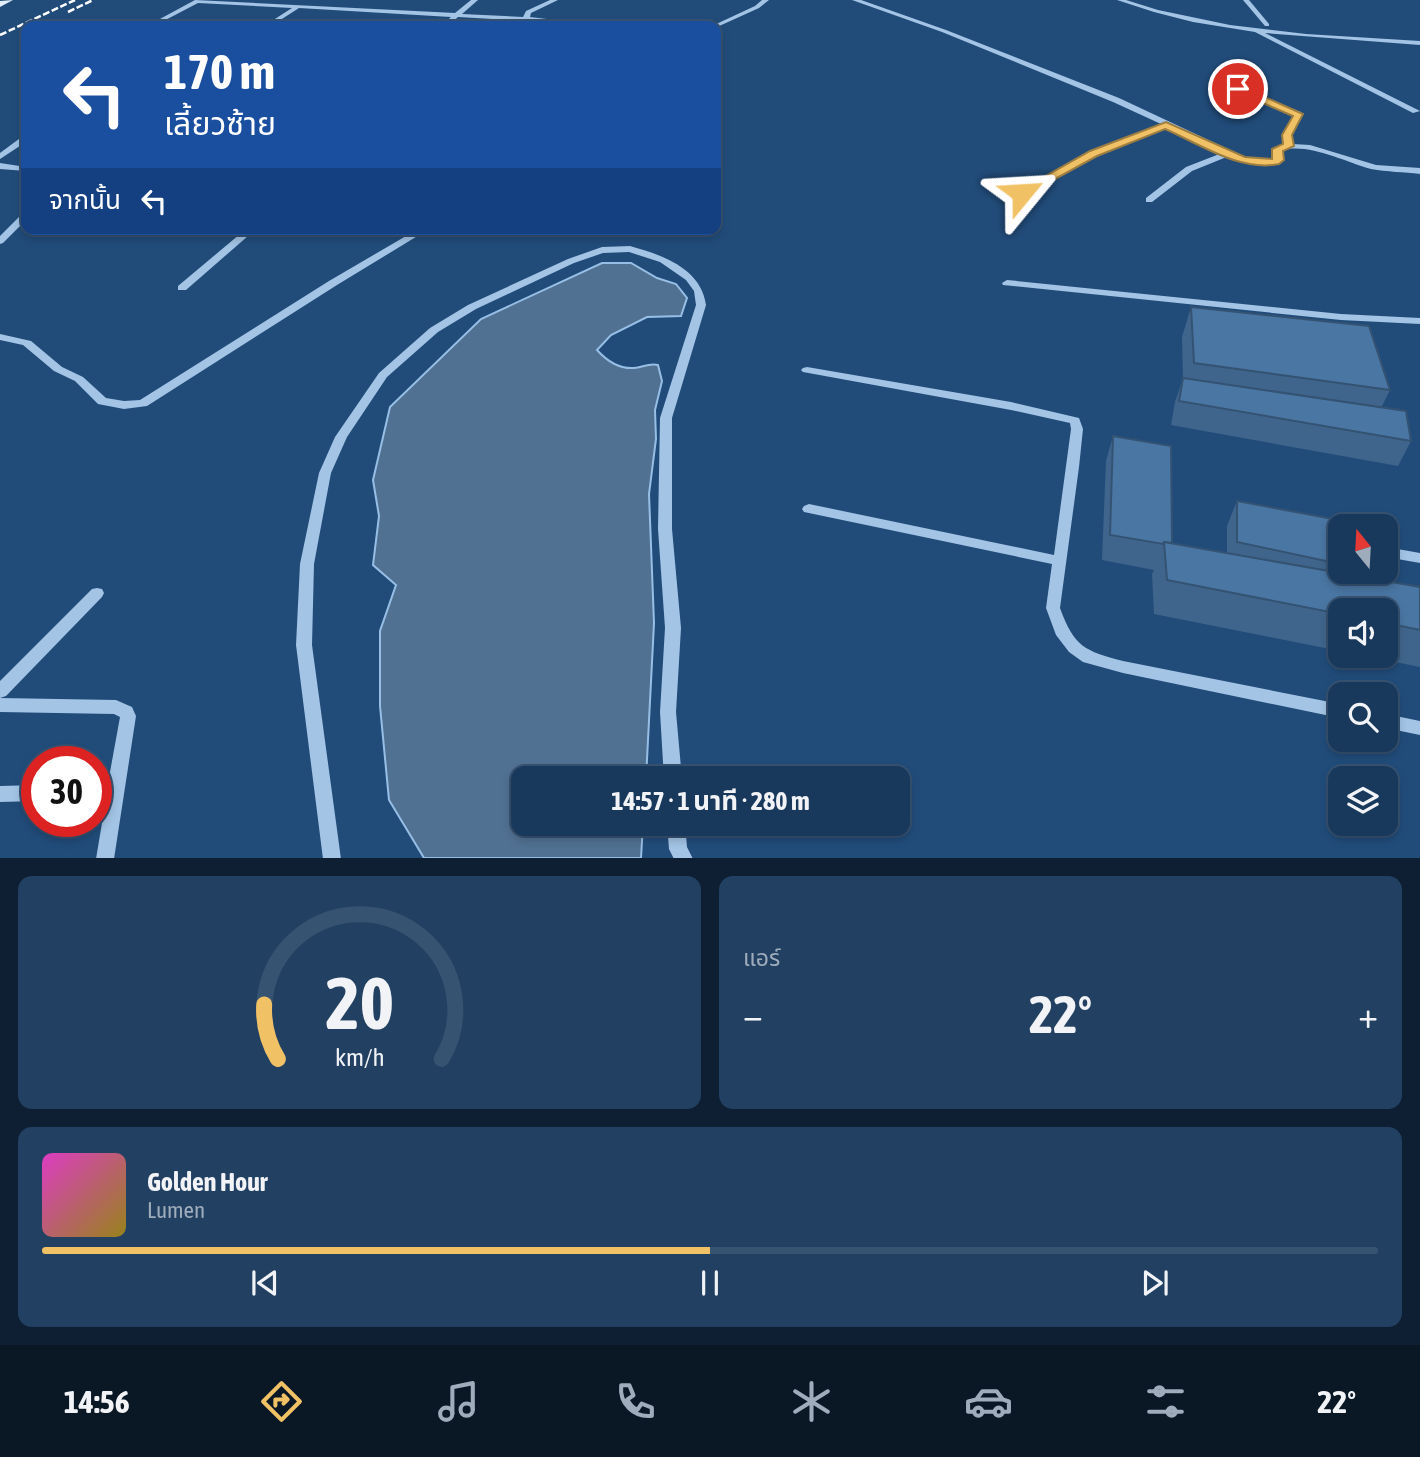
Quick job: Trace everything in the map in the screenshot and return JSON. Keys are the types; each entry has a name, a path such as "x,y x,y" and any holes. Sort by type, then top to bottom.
{"main road":[{"path":"0,4 9,0"}],"street":[{"path":"159,21 198,0 545,20"},
{"path":"275,21 309,0"},
{"path":"450,21 475,0"},
{"path":"526,19 528,12 555,0"},
{"path":"721,23 757,7 765,0"},
{"path":"855,0 944,31 1116,100 1226,154 1250,162 1267,163 1278,160 1278,149 1289,146 1307,147 1375,167 1420,172"},
{"path":"1120,0 1193,20 1251,28 1420,43"},
{"path":"1141,0 1182,13 1267,25 1420,37"},
{"path":"1246,0 1267,25"},
{"path":"1251,28 1416,111"},
{"path":"1238,89 1298,114 1287,135 1289,146"},
{"path":"1022,193 1093,154 1166,125"},
{"path":"0,157 21,142"},
{"path":"1149,201 1189,169 1226,154"},
{"path":"0,166 21,168"},
{"path":"0,241 21,220"},
{"path":"182,288 244,235"},
{"path":"0,337 27,343 58,369 79,379 102,401 124,405 143,402 415,235"},
{"path":"332,858 304,645 307,564 325,473 341,437 383,375 434,330 484,301 571,261 602,250 631,249 663,260 690,278 699,291 701,305 666,418 664,529 673,628 668,712 672,766"},
{"path":"1007,283 1341,317 1420,321"},
{"path":"807,370 1011,406 1076,421 1076,442 1053,608 1065,639 1089,658 1328,708"},
{"path":"809,509 1060,561"},
{"path":"1398,554 1420,558"},
{"path":"0,691 97,593"},
{"path":"0,705 116,707 126,712 128,716 105,858"},
{"path":"1398,723 1420,728"},
{"path":"0,794 21,793"},
{"path":"677,836 678,849 683,858"}],"water":[{"path":"602,263 631,263 657,278 676,284 687,298 681,316 647,317 611,335 597,350 623,367 658,365 662,381 655,410 656,439 649,494 654,623 647,766 511,766 511,836 642,836 641,858 424,858 389,800 380,706 380,631 396,585 373,565 379,516 373,480 390,407 481,319"}],"building":[{"path":"1191,307 1369,326 1390,390 1194,363"},
{"path":"1183,378 1406,411 1411,441 1179,401"},
{"path":"1113,436 1171,446 1172,543 1163,544 1110,535"},
{"path":"1237,501 1328,518 1328,561 1237,542"},
{"path":"1164,542 1328,571 1328,584 1398,583 1420,587 1420,630 1398,625 1398,598 1328,598 1328,612 1167,580"}],"railway":[{"path":"30,21 75,0"},
{"path":"68,12 93,0"},
{"path":"0,35 21,25"}],"route":[{"path":"1022,193 1093,154 1166,125 1226,154 1258,163 1275,162 1278,160 1276,151 1289,146 1287,135 1298,114 1238,89"}]}
